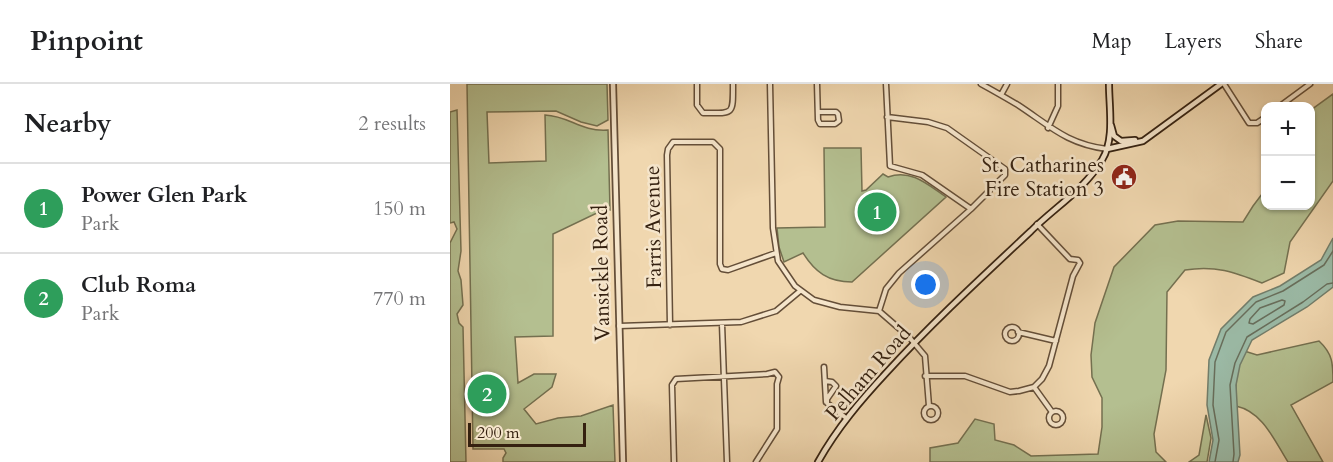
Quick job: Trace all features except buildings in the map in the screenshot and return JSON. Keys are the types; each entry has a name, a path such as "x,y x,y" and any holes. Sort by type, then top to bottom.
{"main road":[{"name":"Vansickle Road","path":"614,84 622,462"},
{"path":"1108,84 1110,123 1107,149 1143,141 1222,84"},
{"path":"1110,123 1114,136 1121,141 1143,141"},
{"name":"Pelham Road","path":"818,462 846,418 914,343 1037,224 1087,180 1107,149"}],"street":[{"path":"697,84 698,105 703,113 731,111 734,84"},
{"path":"770,84 773,225 776,254 784,272 800,291 814,300 879,311 914,343 925,356 929,406"},
{"path":"817,84 818,120 820,124 835,124 838,121 836,112 818,112"},
{"path":"886,84 890,166 922,175 971,209"},
{"path":"981,84 1048,128 1077,143 1107,149"},
{"path":"1001,95 1007,84"},
{"path":"1048,128 1058,106 1058,84"},
{"path":"1222,84 1249,123 1261,120"},
{"path":"1285,102 1310,84"},
{"path":"879,311 886,289 899,273 1003,178 1005,169 947,128 928,122 887,117"},
{"name":"Farris Avenue","path":"670,325 667,155 673,142 713,142 720,149 720,264 722,269 728,270 776,254"},
{"path":"925,376 976,378 1010,392 1034,387 1047,370 1073,276 1080,263 1078,260 1070,259 1037,224"},
{"path":"619,326 741,322 776,311 800,291"},
{"path":"722,324 727,462"},
{"path":"1018,332 1056,341"},
{"path":"824,367 825,399 828,405 846,418"},
{"path":"674,462 671,395 673,382 676,379 773,372 779,377 777,429 756,462"},
{"path":"825,381 831,381 836,385 826,400 828,405"},
{"path":"1034,387 1052,412"}],"shaded area":[{"path":"467,84 607,84 608,120 597,126 556,111 487,112 489,163 546,161 545,115 561,118 590,129 608,130 610,210 601,211 553,234 553,336 515,337 518,383 534,374 556,374 552,387 524,409 536,424 558,418 581,416 613,405 615,462 503,462 506,453 504,449 473,449"},
{"path":"1333,94 1333,181 1315,207 1315,156 1315,107"},
{"path":"457,110 461,251 458,271 463,305 457,314 459,323 463,327 466,462 450,462 450,243 457,229 454,222 450,223 450,112"},
{"path":"824,148 861,148 862,191 883,174 888,177 904,175 918,179 946,197 852,282 843,282 823,275 812,266 803,253 784,262 779,247 777,228 825,227"},
{"path":"1261,195 1261,210 1313,210 1290,242 1284,273 1262,283 1224,270 1206,268 1185,270 1167,292 1166,370 1154,434 1156,452 1166,462 930,462 930,448 958,443 975,419 994,424 995,440 1014,445 1031,456 1098,454 1102,427 1102,398 1092,377 1091,355 1095,323 1114,267 1155,225 1178,221 1243,222"},
{"path":"1319,341 1327,350 1331,360 1333,382 1291,405 1323,462 1288,462 1261,421 1254,414 1236,406 1236,367 1241,350 1257,355"},
{"path":"1206,415 1211,438 1207,462 1189,462 1199,455"}],"water":[{"path":"1333,238 1333,287 1307,307 1252,340 1240,365 1236,385 1240,455 1238,462 1209,462 1213,440 1207,405 1209,360 1221,329 1253,297 1280,286 1321,260"}],"place":[{"name":"St. Catharines Fire Station 3","path":"1124,177"},
{"name":"Power Glen Park","path":"877,212"},
{"name":"Club Roma","path":"487,394"}]}
